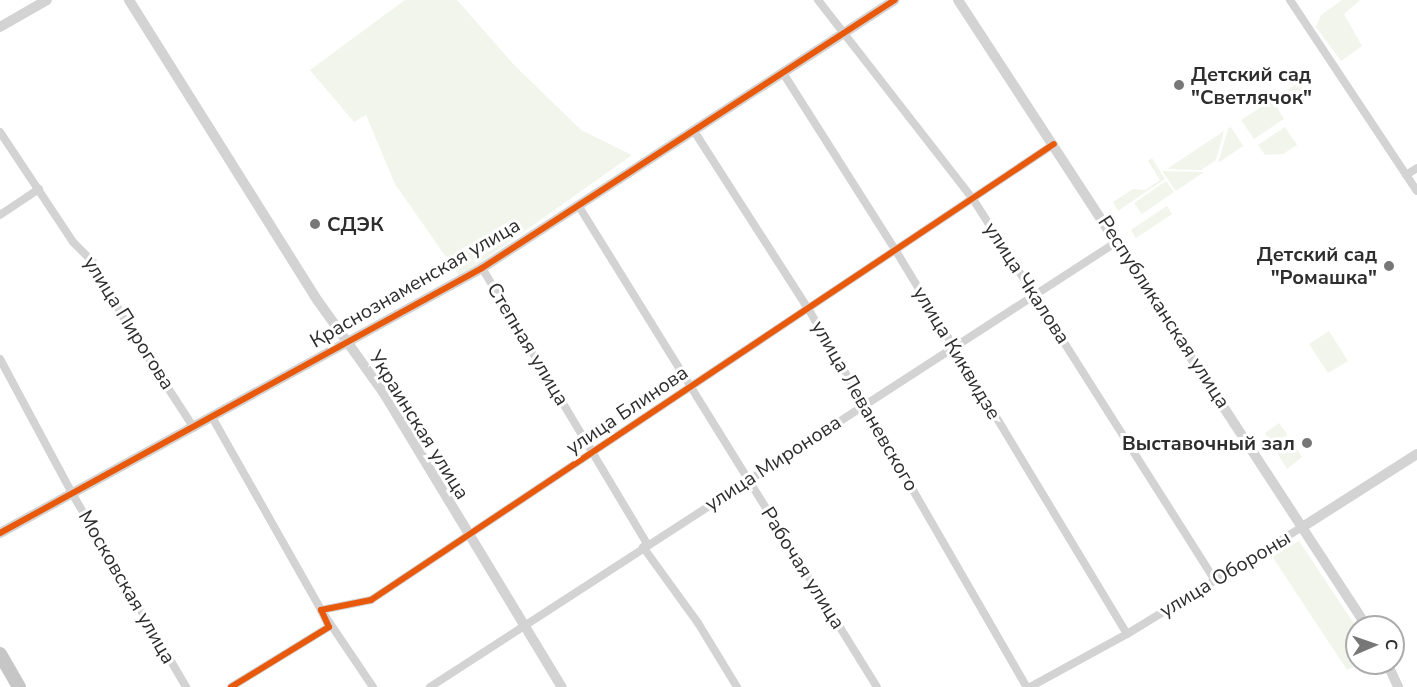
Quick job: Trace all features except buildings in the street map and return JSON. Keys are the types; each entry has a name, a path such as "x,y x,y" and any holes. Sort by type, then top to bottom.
{"main road":[{"path":"0,654 19,687"}],"street":[{"name":"Украинская улица","path":"129,0 312,292 383,392 468,536 562,687"},
{"name":"улица Чкалова","path":"818,0 973,199 1035,293 1215,580"},
{"name":"Краснознаменская улица","path":"0,533 73,495 482,268 895,0"},
{"name":"Республиканская улица","path":"958,0 1304,526 1359,615"},
{"path":"967,15 969,0"},
{"path":"1290,0 1417,190"},
{"path":"0,27 44,1"},
{"name":"улица Киквидзе","path":"783,73 896,251 1127,634"},
{"name":"улица Леваневского","path":"694,131 809,310 1028,687"},
{"name":"улица Пирогова","path":"0,132 73,242 93,262 129,328 194,428"},
{"name":"улица Блинова","path":"321,610 371,600 809,310 1054,144"},
{"path":"1406,175 1417,168"},
{"path":"0,215 39,189"},
{"name":"Рабочая улица","path":"579,205 877,687"},
{"name":"улица Миронова","path":"430,687 747,478 1118,241"},
{"name":"Степная улица","path":"482,268 593,452 645,545 698,623 737,687"},
{"name":"Московская улица","path":"0,359 73,495 186,687"},
{"path":"212,417 329,627 231,687"},
{"name":"улица Обороны","path":"1028,687 1127,634 1417,454"},
{"path":"321,610 373,687"}],"shaded area":[{"path":"405,0 457,0 515,66 581,130 632,155 460,277 395,184 366,115 354,122 310,70"},
{"path":"1342,0 1360,0 1344,14 1362,46 1341,61 1316,27 1321,15"},
{"path":"1298,83 1306,87 1276,106 1284,119 1254,139 1241,120"},
{"path":"1231,127 1243,146 1218,163 1228,129"},
{"path":"1285,127 1297,145 1283,154 1265,155 1258,145"},
{"path":"1224,131 1216,160 1201,170 1167,169"},
{"path":"1152,158 1165,179 1118,211 1113,202 1133,189 1145,190 1160,180 1148,161"},
{"path":"1162,171 1204,172 1176,191"},
{"path":"1166,181 1174,192 1142,214 1134,203"},
{"path":"1167,206 1172,214 1136,238 1131,230"},
{"path":"1329,331 1348,361 1328,373 1309,344"},
{"path":"1279,423 1287,434 1285,444 1295,446 1302,457 1287,469 1265,433"},
{"path":"1299,541 1348,615 1345,615 1345,667 1272,556"}],"cycle path":[{"path":"0,533 482,268 895,0"},
{"path":"231,687 329,627 321,610 371,600 1054,144"}],"place":[{"name":"Детский сад \"Светлячок\"","path":"1179,85"},
{"name":"СДЭК","path":"315,224"},
{"name":"Детский сад \"Ромашка\"","path":"1389,266"},
{"name":"Выставочный зал","path":"1307,443"}]}
